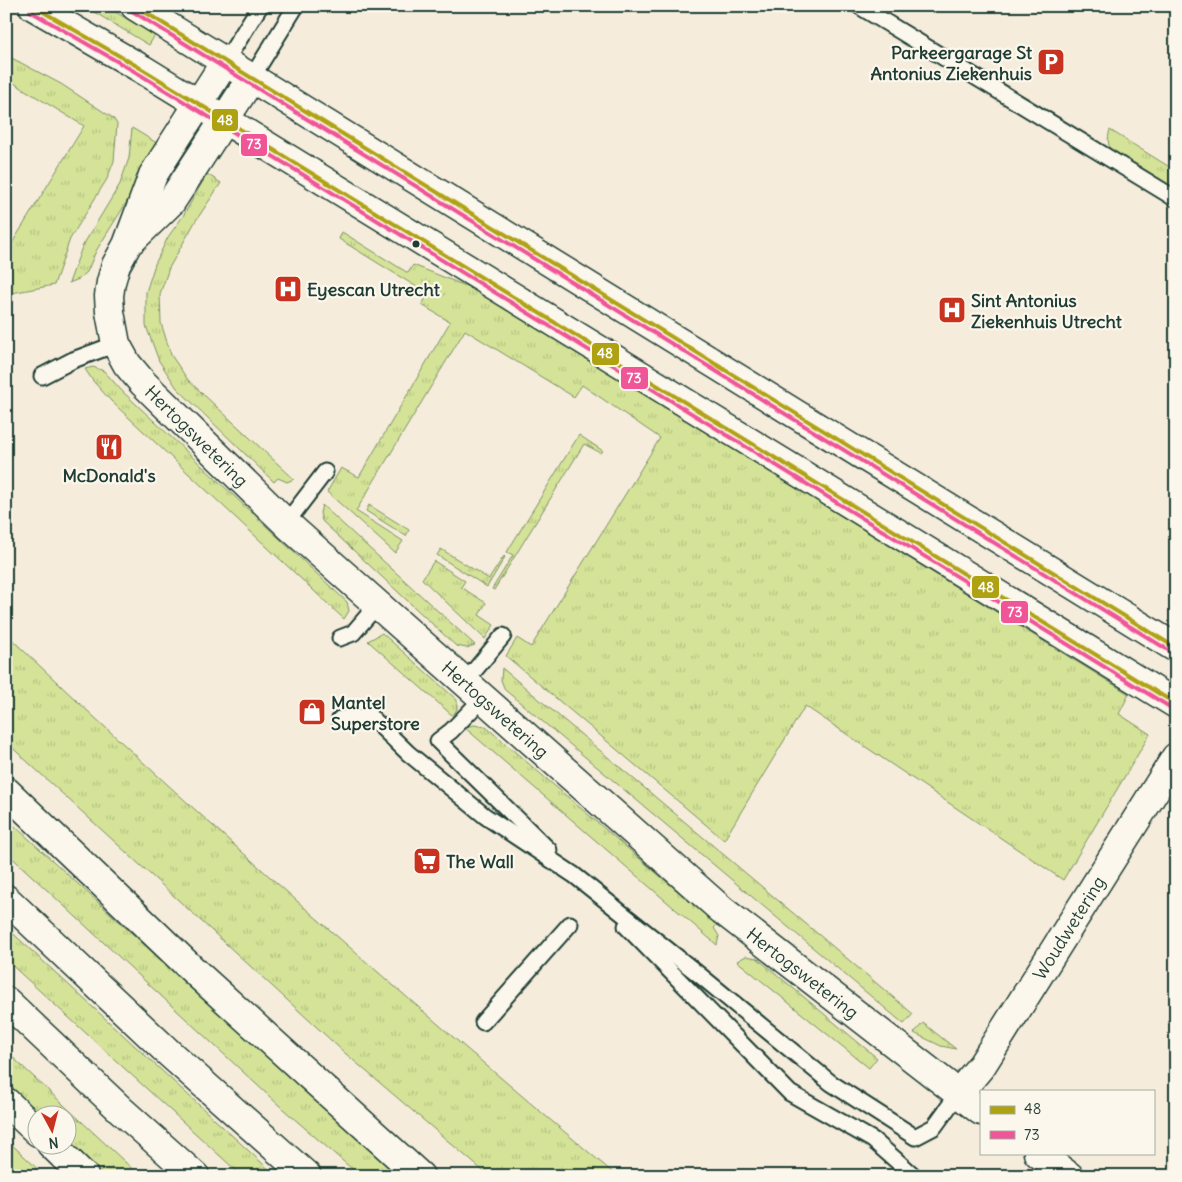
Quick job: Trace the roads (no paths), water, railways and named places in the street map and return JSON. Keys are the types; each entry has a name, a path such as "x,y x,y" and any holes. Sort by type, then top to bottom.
{"main road":[{"path":"33,6 198,104 1176,704"},
{"path":"135,6 1176,648"},
{"name":"Hertogswetering","path":"225,62 153,175 127,245 116,265 109,296 110,312 116,344 127,364 143,383 286,523 722,910 980,1110"},
{"name":"Hertogswetering","path":"127,245 171,202 251,79"},
{"name":"Woudwetering","path":"958,1094 982,1065 1176,757"},
{"path":"6,792 194,971 420,1176"},
{"path":"6,899 170,1054 307,1176"},
{"path":"6,1001 121,1110 195,1176"},
{"path":"6,1102 28,1123"},
{"path":"61,1154 84,1176"},
{"path":"1039,1154 1069,1176"}],"lane":[{"path":"225,62 260,6"},
{"path":"251,79 296,6"},
{"path":"860,6 1176,199"},
{"path":"42,376 73,360 116,344"},
{"path":"286,523 325,472"},
{"path":"340,638 353,633 377,605"},
{"path":"503,636 451,731 438,741 790,1093 873,1140 914,1176"},
{"path":"340,719 370,716 408,753 485,816 574,875 702,976 831,1083 915,1137 934,1127 958,1094"},
{"path":"482,1022 570,924"}],"place":[{"name":"Parkeergarage St Antonius Ziekenhuis","path":"1051,62"},
{"name":"Eyescan Utrecht","path":"288,289"},
{"name":"Sint Antonius Ziekenhuis Utrecht","path":"952,310"},
{"name":"McDonald's","path":"109,447"},
{"name":"Mantel Superstore","path":"312,712"},
{"name":"The Wall","path":"427,861"}]}
